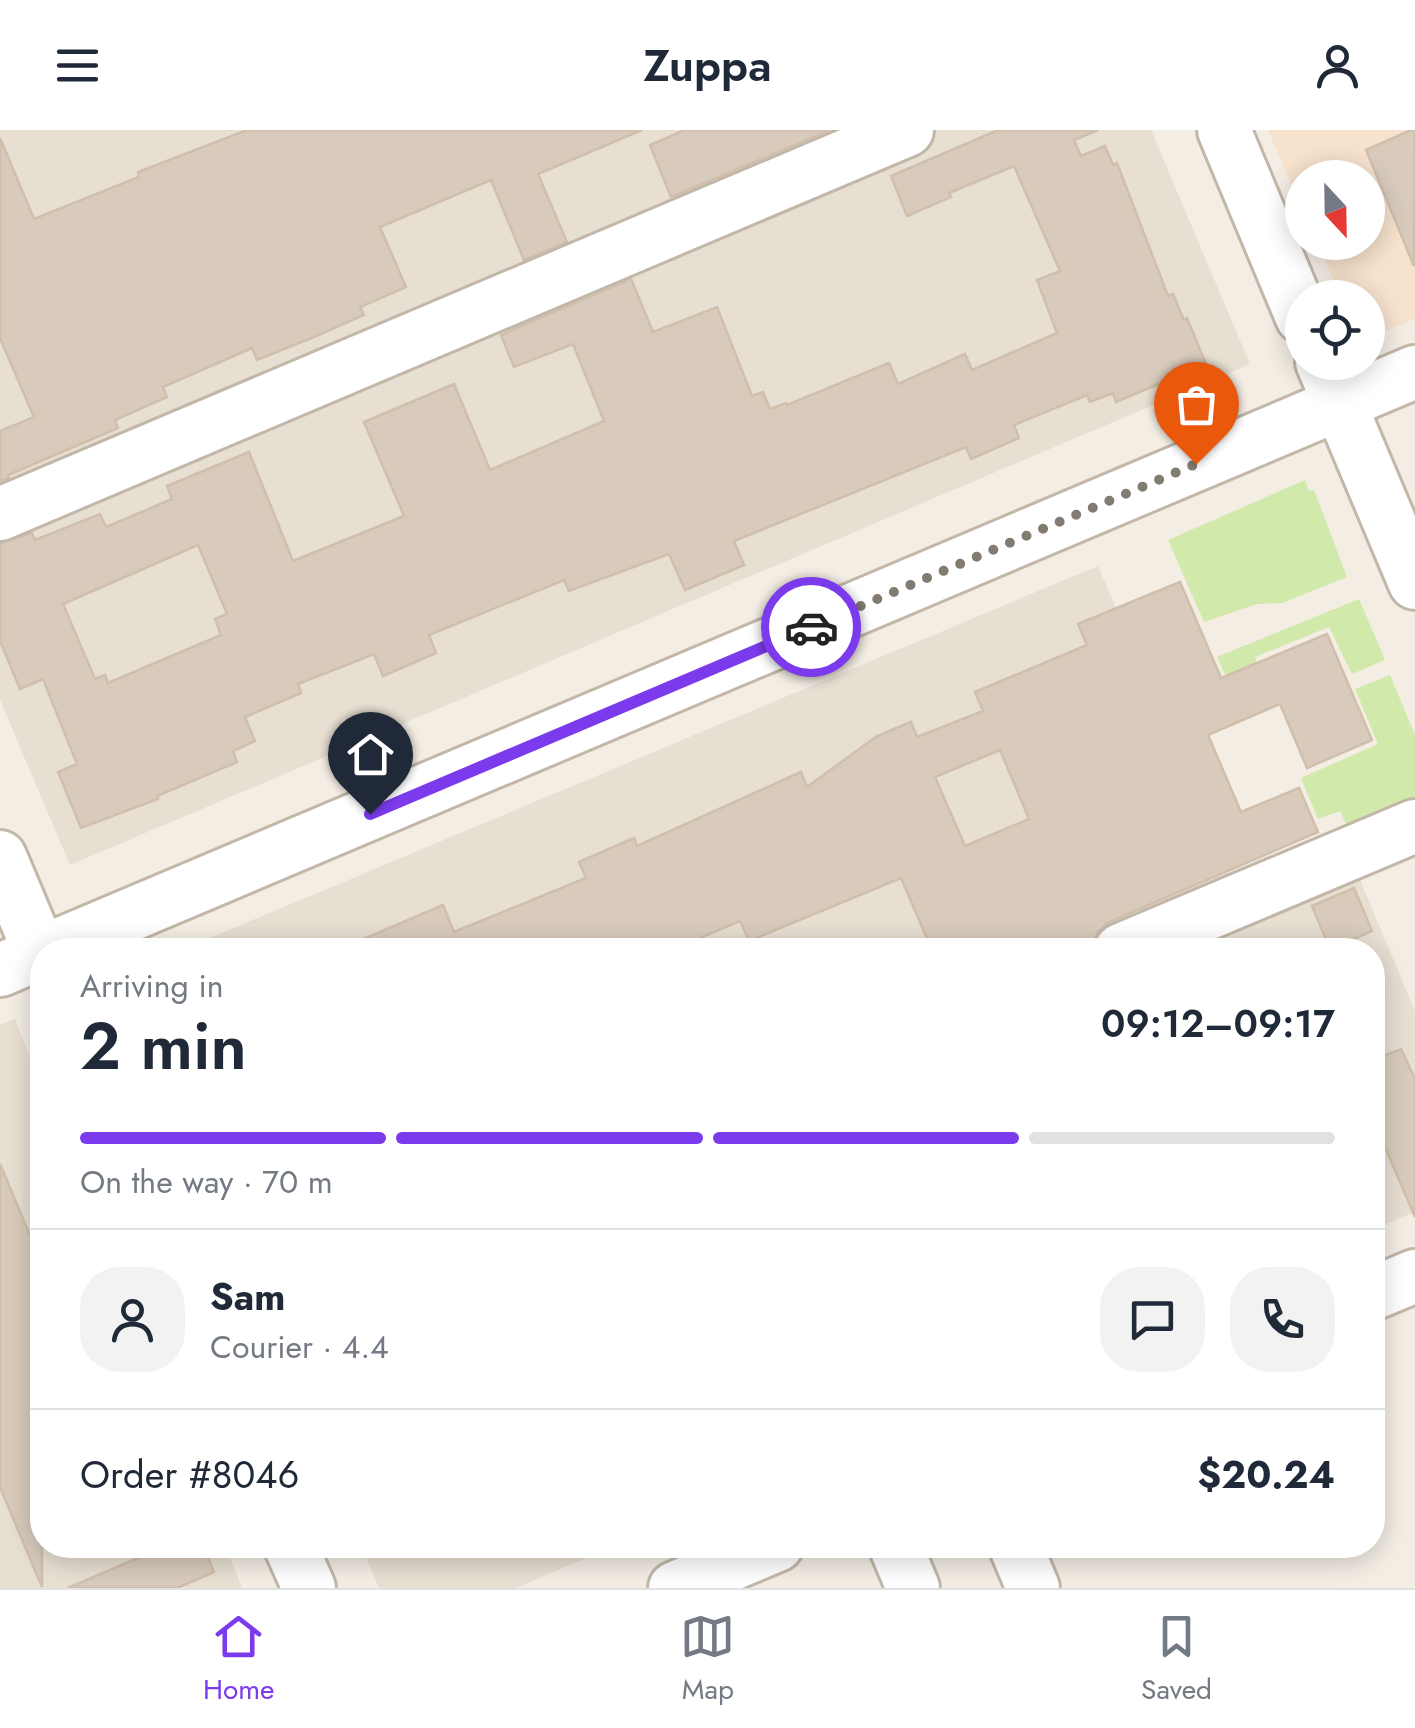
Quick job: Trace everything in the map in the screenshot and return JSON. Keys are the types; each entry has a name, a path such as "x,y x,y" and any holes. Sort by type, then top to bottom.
{"street":[{"path":"0,514 907,130"},
{"path":"1224,130 1287,280"},
{"path":"75,938 1330,383 1415,372"},
{"path":"1330,383 1415,583"},
{"path":"1159,938 1415,826"},
{"path":"0,857 30,944"},
{"path":"1385,1289 1415,1276"},
{"path":"295,1558 308,1588"},
{"path":"675,1588 745,1558"},
{"path":"901,1558 914,1588"},
{"path":"1021,1558 1033,1588"}],"shaded area":[{"path":"0,130 1151,130 1250,364 70,865 0,700"},
{"path":"1268,130 1415,130 1415,319 1385,331 1385,280 1333,280 1325,260 1385,260 1385,160 1285,160 1285,170"},
{"path":"1098,566 1243,909 1353,863 1384,938 210,938"},
{"path":"1385,939 1415,1011 1415,1212 1385,1224"},
{"path":"15,1019 30,1057 30,1558 230,1558 242,1588 0,1588 0,1025"},
{"path":"366,1558 587,1558 516,1588 379,1588"}],"green space":[{"path":"1305,480 1309,491 1314,490 1347,577 1282,603 1257,604 1204,622 1168,540"},
{"path":"1359,599 1385,660 1352,674 1329,627 1255,657 1270,693 1240,706 1217,657"},
{"path":"1390,675 1415,735 1415,801 1349,830 1340,811 1318,819 1301,778 1378,744 1355,689"}],"building":[{"path":"247,130 642,130 538,174 567,242 524,260 491,180 380,227 406,287 360,307 364,315 257,360 252,348 163,387 167,397 115,420 118,428 0,481 0,431 34,417 0,338 0,138 34,219 139,177 138,172"},
{"path":"685,130 830,130 671,197 650,145"},
{"path":"998,130 1098,130 1074,140 1081,156 1105,146 1113,165 1117,163 1168,296 1173,294 1184,320 1187,318 1206,364 1116,402 1113,393 1090,402 1087,395 1014,425 1019,438 971,459 966,447 734,541 744,565 685,590 669,554 569,591 564,580 429,635 436,653 383,676 374,654 298,684 301,693 245,717 255,741 233,751 237,762 157,796 158,799 81,828 58,772 77,764 43,679 20,689 0,641 0,543 32,533 35,540 100,514 106,527 172,499 167,486 249,452 293,561 404,516 364,422 454,384 490,470 604,421 573,344 514,367 501,335 631,279 653,332 717,307 752,396 763,392 770,409 889,363 898,384 965,354 972,370 1057,333 1037,280 1060,271 1014,166 949,193 951,197 907,216 891,176","holes":["198,545 227,614 215,619 221,635 108,683 105,675 95,679 63,604"]},
{"path":"1415,130 1414,266 1385,196 1385,160 1370,160 1366,150"},
{"path":"1180,582 1221,678 1327,634 1372,740 1307,768 1280,704 1208,735 1241,812 1299,788 1318,832 1109,922 1096,938 927,938 901,878 756,938 748,938 740,921 700,938 366,938 443,905 454,932 586,878 579,862 634,838 637,846 801,772 807,787 877,736 911,722 917,737 983,711 975,692 1087,645 1078,624","holes":["1000,750 1029,819 965,846 935,777"]},
{"path":"1354,888 1372,931 1356,938 1325,938 1312,906"},
{"path":"1401,1049 1415,1079 1415,1217 1385,1147 1385,1055"},
{"path":"0,1164 30,1235 30,1558 42,1558 42,1587 0,1487"},
{"path":"138,1558 208,1558 214,1572 177,1588 68,1588"}],"way so far":[{"path":"811,627 1196,464"}],"route":[{"path":"370,814 811,627"}]}
